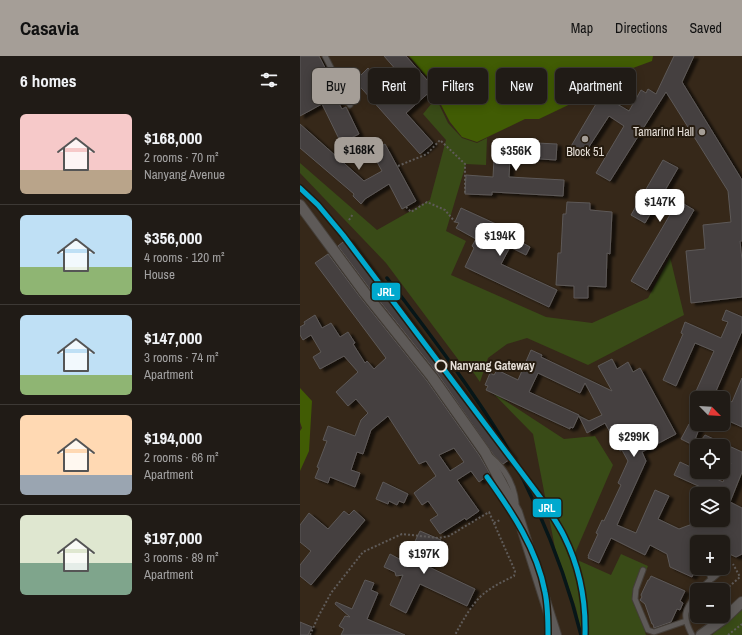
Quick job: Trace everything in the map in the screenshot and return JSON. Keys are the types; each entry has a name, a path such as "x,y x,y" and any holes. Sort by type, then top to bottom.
{"street":[{"path":"300,205 365,293 432,377 485,452 517,512 556,635"},
{"path":"701,635 725,618 742,602"}],"lane":[{"path":"325,56 350,105"},
{"path":"643,570 636,589 635,599 646,628 651,632 657,633 686,621"},
{"path":"710,575 711,579"},
{"path":"707,583 716,575"},
{"path":"690,603 686,608 685,615 692,635"}],"path":[{"path":"398,166 427,154 440,140 465,164 465,194"},
{"path":"406,207 411,212 427,202 445,210 455,222"},
{"path":"348,220 353,214"},
{"path":"310,635 331,593 363,552 402,534 439,538 449,536 489,512 515,571 514,576 493,587 480,597 455,635"},
{"path":"494,522 500,520"},
{"path":"730,586 740,577 731,561"},
{"path":"728,635 742,624"}],"shaded area":[{"path":"300,56 742,56 742,635 300,635"}],"green space":[{"path":"409,56 653,56 652,61 633,68 555,68 555,104 570,104 539,119 525,119 477,142 462,137 450,122 441,104 488,104 488,68 428,68 428,78"},
{"path":"431,104 439,104 448,123 462,138 477,143 487,138 486,165 466,164 446,231 466,241 451,275 546,317 592,323 648,298 670,257 684,315 588,365 527,338 507,344 488,358 480,382 469,366 460,362 386,263 300,173 300,163 377,230 430,200 446,140 423,114"},
{"path":"300,388 312,401 309,451 300,471 300,431 302,428 300,422"},
{"path":"492,392 564,439 595,436 613,465 573,558 611,575 621,554 648,566 635,596 646,635 582,635 576,608 555,548 533,434"},
{"path":"742,610 742,635 712,635 726,623 730,623 730,620"}],"building":[{"path":"300,56 319,56 325,68 312,68 312,104 322,104 300,116"},
{"path":"384,56 406,56 416,68 394,68"},
{"path":"674,56 694,56 682,82 742,180 742,241 740,241 742,260 742,297 691,303 686,251 705,249 703,225 731,222 728,191 666,92 610,181 596,173 624,126 609,116 583,156 570,148 596,104 617,104 629,111 633,104 636,104 636,99 641,90 646,93 648,89 656,94"},
{"path":"368,68 368,96 360,87 360,76"},
{"path":"420,72 428,81 428,93 420,100"},
{"path":"322,104 339,104 342,109 346,107 359,134 341,143"},
{"path":"375,104 416,104 406,113 433,143 420,154"},
{"path":"300,124 364,181 382,171 371,151 385,144 416,201 402,209 389,184 365,199 361,204 353,196 354,194 300,148"},
{"path":"495,141 557,144 556,160 510,157 509,177 564,180 563,196 492,192 492,195 465,194 466,175 493,177"},
{"path":"663,160 678,168 664,192 694,210 647,290 631,281 671,213 656,204 645,223 631,215"},
{"path":"567,202 590,203 590,210 612,212 610,254 607,253 606,287 588,286 588,298 574,298 574,286 556,285 558,253 561,253 563,214 566,214"},
{"path":"461,208 520,235 517,240 530,247 526,255 510,247 501,264 557,290 549,307 465,267 474,248 472,246 476,239 456,228 459,223 455,222"},
{"path":"348,238 513,457 503,464 493,454 437,373 338,246"},
{"path":"328,254 427,381 479,455 490,474 479,482 471,471 457,480 479,511 440,534 430,520 438,515 428,501 422,505 414,493 436,476 426,461 419,464 388,416 371,430 363,454 357,452 351,470 360,473 355,487 330,477 328,483 315,478 319,468 317,467 327,441 323,440 328,426 355,436 361,420 368,413 356,399 348,406 336,392 358,372 344,356 320,369 313,357 321,352 311,335 303,340 300,335 300,327 305,324 304,322 315,315 322,328 331,323 340,337 348,332 355,343 353,344 365,363 367,361 374,369 386,358 315,263","holes":["454,448 464,462 450,471 439,455"]},
{"path":"726,310 742,317 742,331 716,391 696,391 714,351 695,343 676,386 663,380 683,334 681,333 685,322 721,338 728,322 722,320"},
{"path":"531,350 542,355 541,357 612,391 598,366 612,359 617,369 628,362 633,372 640,368 676,434 642,452 646,461 617,525 636,533 655,490 669,496 658,519 679,529 690,525 690,527 730,527 730,502 742,508 742,554 736,557 730,554 730,535 690,535 690,575 693,575 692,577 670,567 667,554 650,545 645,555 611,538 599,563 588,558 598,534 596,533 602,520 604,521 621,485 618,483 628,461 622,450 620,451 605,423 587,433 579,416 589,421 602,415 585,383 580,393 538,373 529,392 579,415 573,428 570,427 570,429 486,390 488,386 485,385 490,373 494,375 497,370 518,380"},
{"path":"742,378 742,427 731,422 730,423 730,401 732,402"},
{"path":"689,424 690,431 698,431 695,439 690,439 690,444 681,439"},
{"path":"705,435 714,439 702,439"},
{"path":"730,446 742,452 742,472 730,502 730,487 701,487 674,475 680,462 690,467 690,479 717,479 723,482 724,479 730,479"},
{"path":"383,482 408,494 404,503 399,501 397,505 389,501 388,504 376,499"},
{"path":"354,510 365,520 311,585 300,576 300,565 311,551 300,542 300,525 309,513 328,529 344,511 349,515"},
{"path":"420,531 441,540 429,567 475,589 467,606 420,584 406,613 390,605 403,575 396,576 395,572 384,567 390,554 405,562"},
{"path":"651,576 685,591 680,601 683,603 680,610 677,609 671,622 654,628 645,604 640,600"},
{"path":"365,580 374,583 371,590 378,593 367,619 405,635 341,635 344,629 339,626 345,616 350,617 335,604 336,602 352,609"},
{"path":"300,622 312,627 308,635 300,635"}],"waterway":[{"path":"387,278 458,373 489,418 518,468 550,538 567,586 581,635"}],"transit line":[{"name":"JRL","path":"300,188 318,205 343,235 543,501 562,532 574,559 583,597 585,635"},
{"name":"JRL","path":"487,477 514,517 530,546 536,561 546,597 548,635"}],"place":[{"name":"Tamarind Hall","path":"702,132"},
{"name":"Block 51","path":"585,139"},
{"name":"Nanyang Gateway","path":"441,366"}]}
